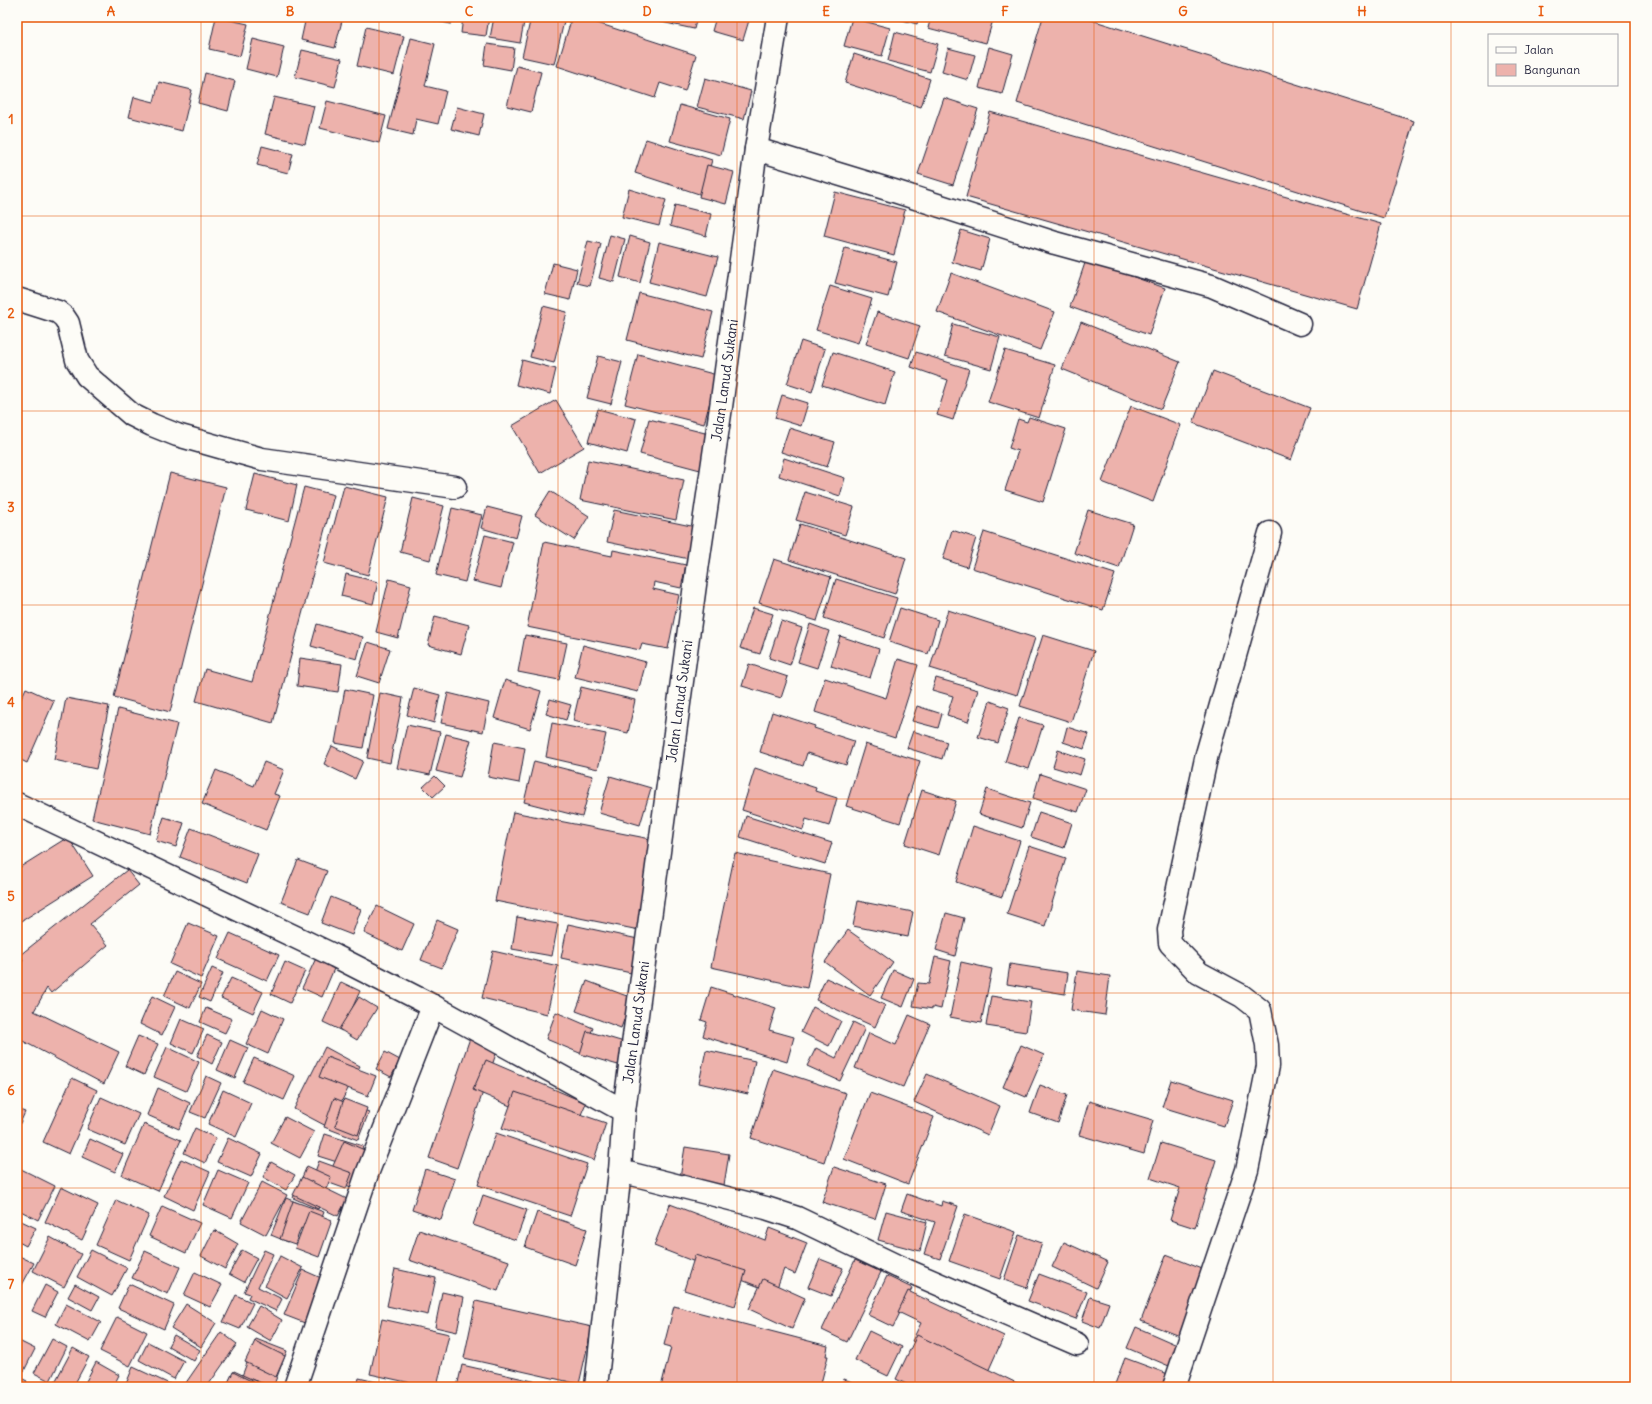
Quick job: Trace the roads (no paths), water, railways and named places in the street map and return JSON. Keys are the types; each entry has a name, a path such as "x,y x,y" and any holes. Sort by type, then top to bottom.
{"street":[{"name":"Jalan Lanud Sukani","path":"596,1387 620,1171 624,1111 697,570 756,149 778,17"},
{"path":"756,149 894,191 1055,243 1212,286 1300,324"},
{"path":"17,299 58,312 64,317 68,323 77,360 87,376 132,415 152,425 177,435 262,459 455,487"},
{"path":"1174,1387 1247,1170 1268,1066 1267,1045 1260,1010 1242,996 1199,973 1170,943 1169,930 1207,754 1270,534"},
{"path":"17,804 335,956 433,1006 624,1111"},
{"path":"295,1387 367,1174 433,1006"},
{"path":"620,1171 766,1208 797,1218 899,1267 1077,1344"}]}
